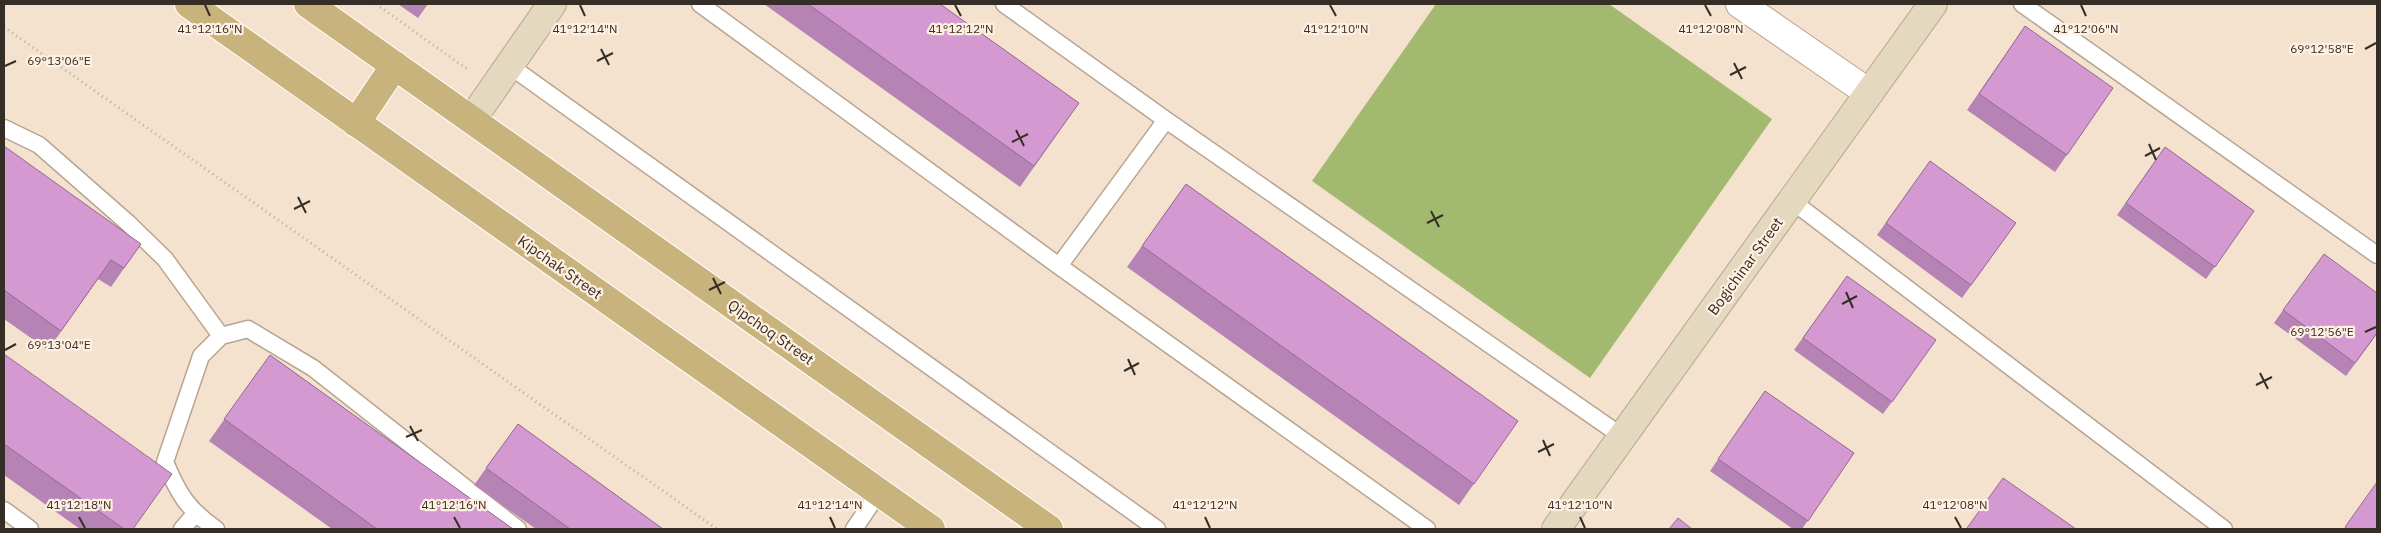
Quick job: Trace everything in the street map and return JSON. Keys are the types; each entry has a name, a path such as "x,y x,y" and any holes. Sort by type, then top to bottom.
{"main road":[{"name":"Kipchak Street","path":"189,4 931,529"},
{"path":"308,4 395,65 356,123"},
{"name":"Qipchoq Street","path":"395,65 1049,529"}],"street":[{"path":"472,119 552,4"},
{"path":"1740,4 1870,93"},
{"name":"Bogichinar Street","path":"1556,529 1933,4"}],"lane":[{"path":"700,4 1059,266 1427,529"},
{"path":"1004,4 1166,120 1622,437"},
{"path":"2022,4 2377,255"},
{"path":"510,66 1157,529"},
{"path":"1059,266 1166,120"},
{"path":"4,128 39,145 128,223 165,259 221,336"},
{"path":"1792,201 2224,529"},
{"path":"216,529 195,514 176,488 165,462 201,356 221,336 248,329 313,368 518,529"},
{"path":"854,529 879,492"},
{"path":"4,510 30,529"},
{"path":"182,529 195,514"}],"path":[{"path":"376,4 494,88"},
{"path":"4,27 717,529"}],"green space":[{"path":"1436,4 1609,4 1772,119 1590,378 1312,181"}],"building":[{"path":"808,4 940,4 1079,103 1034,166"},
{"path":"2025,26 2113,88 2067,155 1979,94"},
{"path":"4,146 141,244 124,268 111,260 61,331 4,290"},
{"path":"2165,147 2254,211 2215,267 2126,203"},
{"path":"1930,161 2016,223 1971,285 1886,223"},
{"path":"1186,184 1518,421 1474,484 1142,246"},
{"path":"2324,254 2377,293 2377,333 2355,363 2283,310"},
{"path":"1847,276 1936,340 1892,402 1803,338"},
{"path":"4,354 172,474 133,529 124,529 4,444"},
{"path":"270,355 513,529 377,529 224,419"},
{"path":"1765,391 1854,453 1808,521 1718,459"},
{"path":"518,424 663,529 570,529 486,468"},
{"path":"2003,478 2076,529 1968,529"},
{"path":"2377,482 2377,529 2348,529 2345,527"},
{"path":"1678,518 1692,529 1669,529"}]}
